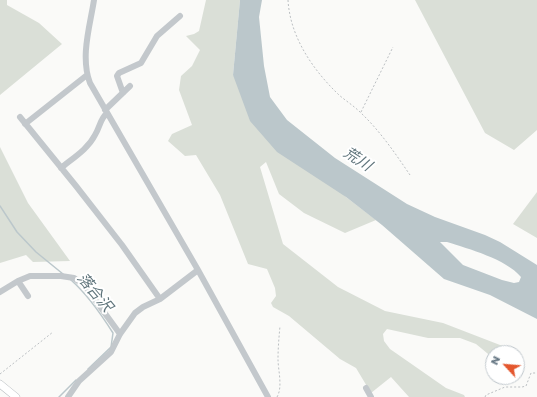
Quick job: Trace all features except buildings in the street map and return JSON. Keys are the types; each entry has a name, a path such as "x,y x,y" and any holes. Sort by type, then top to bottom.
{"main road":[{"path":"0,384 16,397"}],"street":[{"path":"94,0 86,51 87,75 106,111 198,270 268,397"},
{"path":"123,93 117,76 119,73 141,63 157,36 180,16"},
{"path":"25,124 87,75"},
{"path":"61,168 86,148 95,135 106,111 130,86"},
{"path":"20,117 122,245 160,299"},
{"path":"68,397 79,381 111,352 120,334 135,313 160,299 198,270"},
{"path":"1,292 18,281 30,276 61,276 74,278 85,286 120,334"},
{"path":"18,281 28,296"},
{"path":"366,388 371,397"}],"path":[{"path":"288,0 289,11 297,40 316,71 339,95 360,113 389,144 410,175"},
{"path":"360,113 393,47"},
{"path":"277,397 279,395 280,384 278,360 280,326"},
{"path":"0,374 54,332"},
{"path":"485,396 505,387 526,386 531,374 537,374"}],"shaded area":[{"path":"0,0 7,0 7,5 39,23 62,44 0,95"},
{"path":"206,0 240,0 233,75 346,197 376,220 345,233 304,213 279,194 266,162 260,167 283,244 338,287 385,311 443,323 500,345 485,345 485,351 476,344 460,338 428,338 387,329 383,334 384,341 390,349 446,388 464,395 465,397 409,397 391,377 371,393 356,368 340,359 289,316 273,307 271,303 276,296 275,288 267,269 248,264 220,195 196,155 185,156 168,141 172,134 192,125 179,90 181,76 192,66 200,50 186,36 199,31"},
{"path":"240,0 262,0 259,17 264,66 270,97 287,120 335,158 407,204 435,217 500,242 537,265 537,319 490,295 444,279 382,225 346,197 277,152 250,121 233,75","holes":["440,242 447,242 487,255 497,260 521,277 519,282 514,283 502,280 463,265"]},
{"path":"415,0 537,0 537,130 514,150 485,133"},
{"path":"0,147 28,203 70,261 33,262 26,255 0,263"},
{"path":"537,192 537,238 513,224"}],"waterway":[{"name":"落合沢","path":"0,206 17,232 36,252 63,274"},
{"name":"落合沢","path":"71,280 94,305 113,333 111,347 88,369"},
{"name":"落合沢","path":"59,397 76,380"}],"water label":[{"name":"荒川","path":"357,160"}]}
